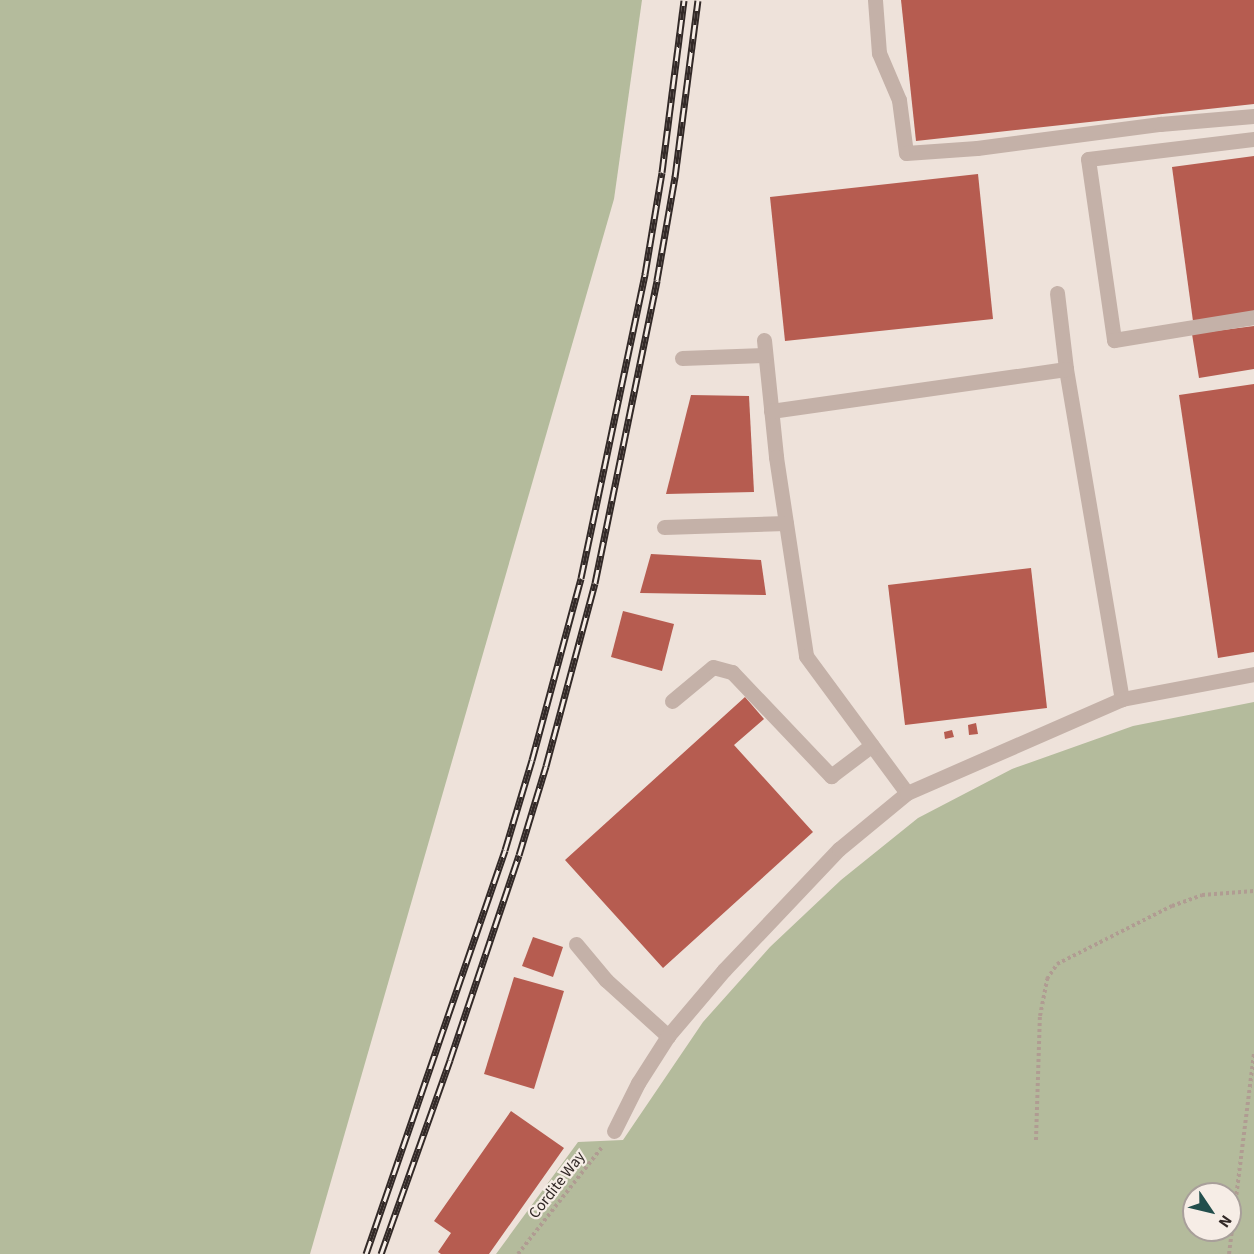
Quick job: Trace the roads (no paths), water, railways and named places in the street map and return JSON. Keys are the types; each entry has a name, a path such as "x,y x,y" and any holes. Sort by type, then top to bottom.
{"lane":[{"path":"875,0 879,53 899,100 906,153 977,148 1160,124 1254,116"},
{"path":"1254,139 1088,159 1114,340 1254,317"},
{"path":"1057,293 1066,369 1122,699"},
{"path":"682,358 765,348 786,524 806,656 907,793"},
{"path":"771,411 1066,369"},
{"path":"664,527 786,524"},
{"path":"672,701 713,667 732,672 831,776 872,745"},
{"path":"614,1131 638,1083 668,1036 724,970 839,849 907,793 1122,699 1254,674"},
{"path":"576,944 606,980 668,1036"}],"railway":[{"path":"366,1254 505,850 581,578 645,274 662,172 684,0"},
{"path":"381,1254 519,855 546,766 595,583 657,280 675,177 698,0"}]}
